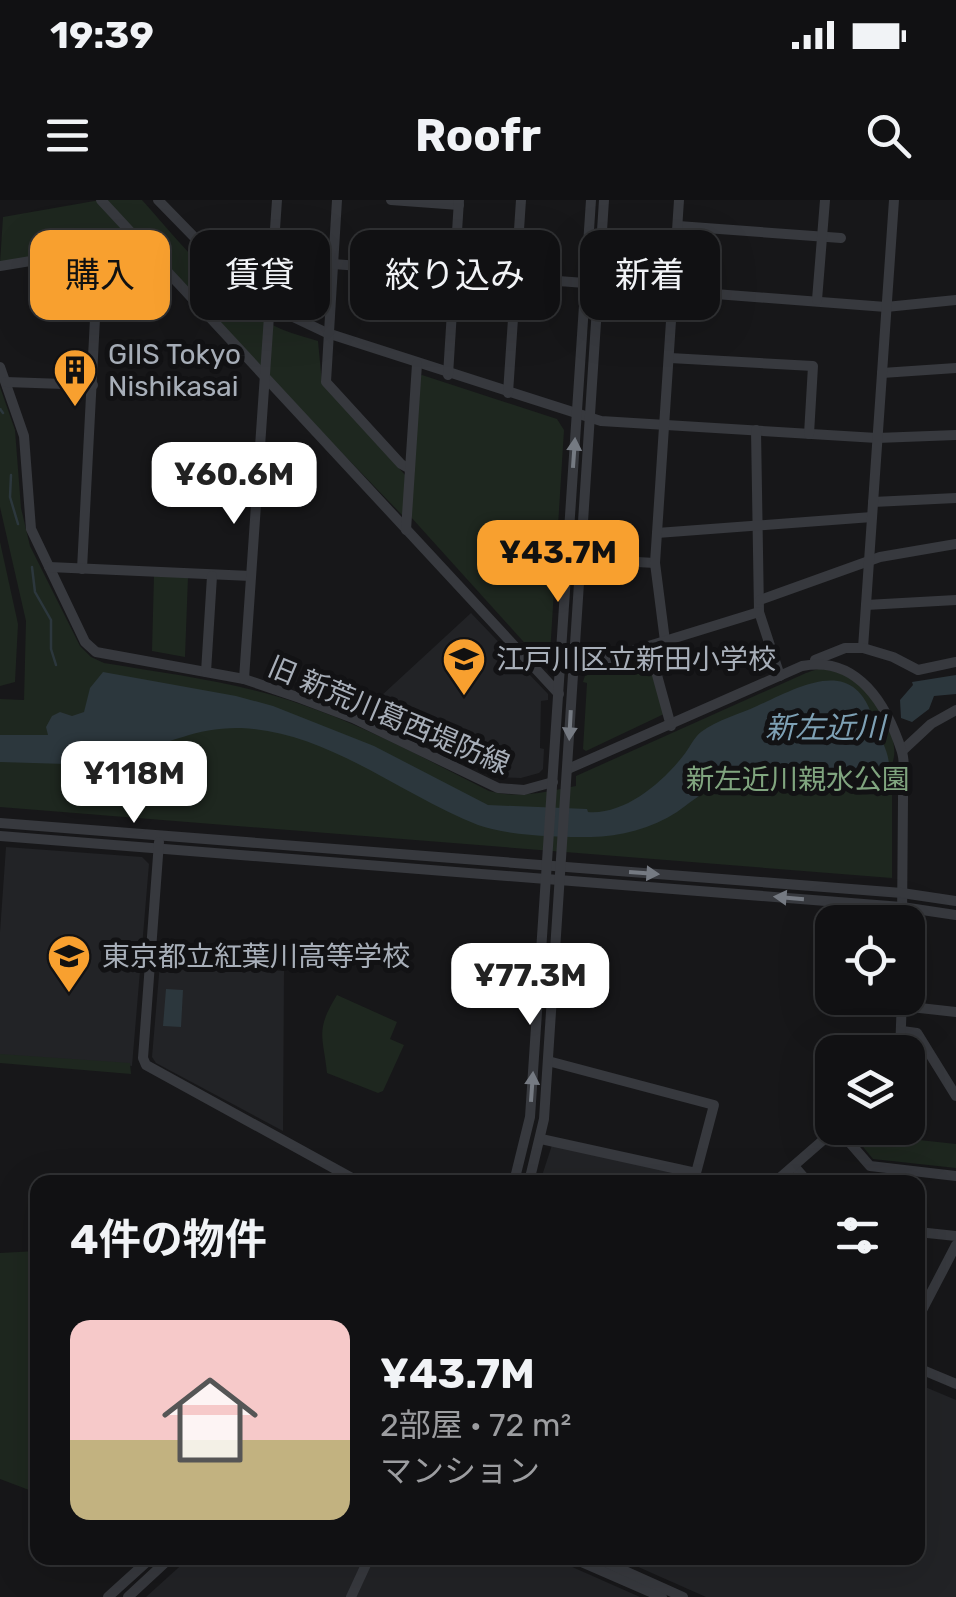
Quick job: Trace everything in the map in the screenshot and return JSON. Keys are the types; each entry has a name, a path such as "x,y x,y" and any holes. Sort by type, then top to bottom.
{"street":[{"path":"101,200 128,230"},
{"path":"158,200 190,233"},
{"path":"274,230 276,200"},
{"path":"337,200 326,382 401,464 410,469"},
{"path":"391,200 459,202 457,230"},
{"path":"518,230 520,200"},
{"path":"588,230 590,200"},
{"path":"602,230 604,200"},
{"path":"678,230 680,200"},
{"path":"817,300 825,200"},
{"path":"863,648 894,200"},
{"path":"678,226 842,238"},
{"path":"0,266 30,261"},
{"path":"332,264 350,265"},
{"path":"170,277 558,694"},
{"path":"720,293 886,306 956,300"},
{"path":"82,569 95,320"},
{"path":"244,680 269,320"},
{"path":"300,320 417,364 590,418 877,438 956,435"},
{"path":"448,374 451,320"},
{"path":"508,392 512,320"},
{"path":"516,1175 530,1117 583,320"},
{"path":"530,1175 541,1139 548,1062 596,320"},
{"path":"665,641 655,563 672,320"},
{"path":"670,358 813,366 808,434"},
{"path":"406,530 417,364"},
{"name":"旧 新荒川葛西堤防線","path":"0,367 24,436 31,529 85,642 96,652 244,680 353,718 491,786 553,788"},
{"path":"882,373 956,368"},
{"path":"6,382 92,385"},
{"path":"756,430 759,606 780,676"},
{"path":"873,502 956,498"},
{"path":"657,533 872,518"},
{"path":"574,669 665,641 869,561 956,544"},
{"path":"582,559 655,563"},
{"path":"48,567 251,576"},
{"path":"206,672 212,576"},
{"path":"866,604 956,600"},
{"path":"649,646 671,726"},
{"path":"568,769 845,648 893,656 918,670 956,662"},
{"path":"802,666 822,662 865,682 878,700 902,752 902,905"},
{"path":"902,752 930,724 956,710"},
{"path":"0,822 159,842"},
{"path":"0,836 159,842 560,873 902,893 956,901"},
{"path":"159,842 143,1058 146,1065 345,1175"},
{"path":"560,873 892,905"},
{"path":"925,910 956,915"},
{"path":"925,1006 956,1012"},
{"path":"902,1015 902,1035"},
{"path":"902,1031 917,1034 956,1096"},
{"path":"541,1139 696,1173 714,1106 548,1062"},
{"path":"783,1175 818,1145"},
{"path":"852,1145 870,1166 956,1176"},
{"path":"794,1166 802,1175"},
{"path":"925,1233 956,1236"},
{"path":"925,1305 956,1245"},
{"path":"925,1371 956,1384"},
{"path":"108,1597 144,1565"},
{"path":"128,1597 162,1565"},
{"path":"352,1597 366,1565"},
{"path":"591,1565 683,1597"},
{"path":"608,1565 662,1597"}],"shaded area":[{"name":"江戸川区立新田小学校","path":"471,613 548,694 548,700 541,701 540,748 544,749 543,769 539,773 521,778 500,777 368,712"},
{"name":"東京都立紅葉川高等学校","path":"6,847 142,857 149,864 132,1066 0,1055 0,932"},
{"path":"160,963 284,971 283,1131 156,1063 152,1057"},
{"path":"552,1145 689,1175 542,1175"},
{"path":"925,1387 956,1400 956,1597 706,1597 634,1565 925,1565"},
{"path":"181,1565 568,1565 640,1597 146,1597"}],"green space":[{"path":"100,200 142,200 169,230 30,230 30,258 0,263 3,217"},
{"path":"170,231 190,253 190,296 170,275"},
{"path":"213,320 264,320 318,341 322,383 406,476 404,517"},
{"path":"422,375 557,419 564,430 549,670 410,516 418,377"},
{"name":"新左近川親水公園","path":"0,387 15,430 21,508 30,546 80,646 91,657 104,663 276,696 372,733 489,791 511,794 576,786 576,776 806,673 829,668 855,680 867,692 892,736 892,878 0,807 0,699 24,700 26,621 0,507"},
{"path":"0,542 18,624 15,682 0,686"},
{"path":"154,575 188,577 185,657 152,651"},
{"path":"645,651 664,714 586,751 583,749 587,683 583,682 587,669"},
{"path":"337,995 397,1022 390,1039 404,1045 383,1091 378,1093 327,1073 323,1025"},
{"path":"0,1054 130,1063 131,1074 0,1063"},
{"path":"925,1141 956,1144 956,1168 873,1159 862,1145 925,1145"},
{"path":"30,1251 30,1490 0,1479 0,1253"}],"water":[{"name":"新左近川","path":"103,672 273,706 374,746 488,805 588,812 615,808 653,787 707,728 791,690 825,681 854,688 865,700 889,763 852,777 769,770 740,774 657,823 591,837 490,829 333,752 273,732 225,728 197,733 131,753 130,760 118,767 114,762 97,773 94,768 74,772 66,764 0,762 0,735 48,735 46,727 52,716 84,712 90,688"},
{"path":"956,675 956,694 934,696 929,709 912,722 901,718 900,700 912,682"},
{"path":"166,989 183,990 181,1027 163,1026"}],"waterway":[{"path":"0,409 3,413"},
{"path":"11,475 10,497 18,524"},
{"path":"32,567 35,592 51,620 51,649 56,665"}],"place":[{"name":"GIIS Tokyo Nishikasai","path":"75,408"},
{"name":"江戸川区立新田小学校","path":"464,697"},
{"name":"東京都立紅葉川高等学校","path":"69,994"}]}
